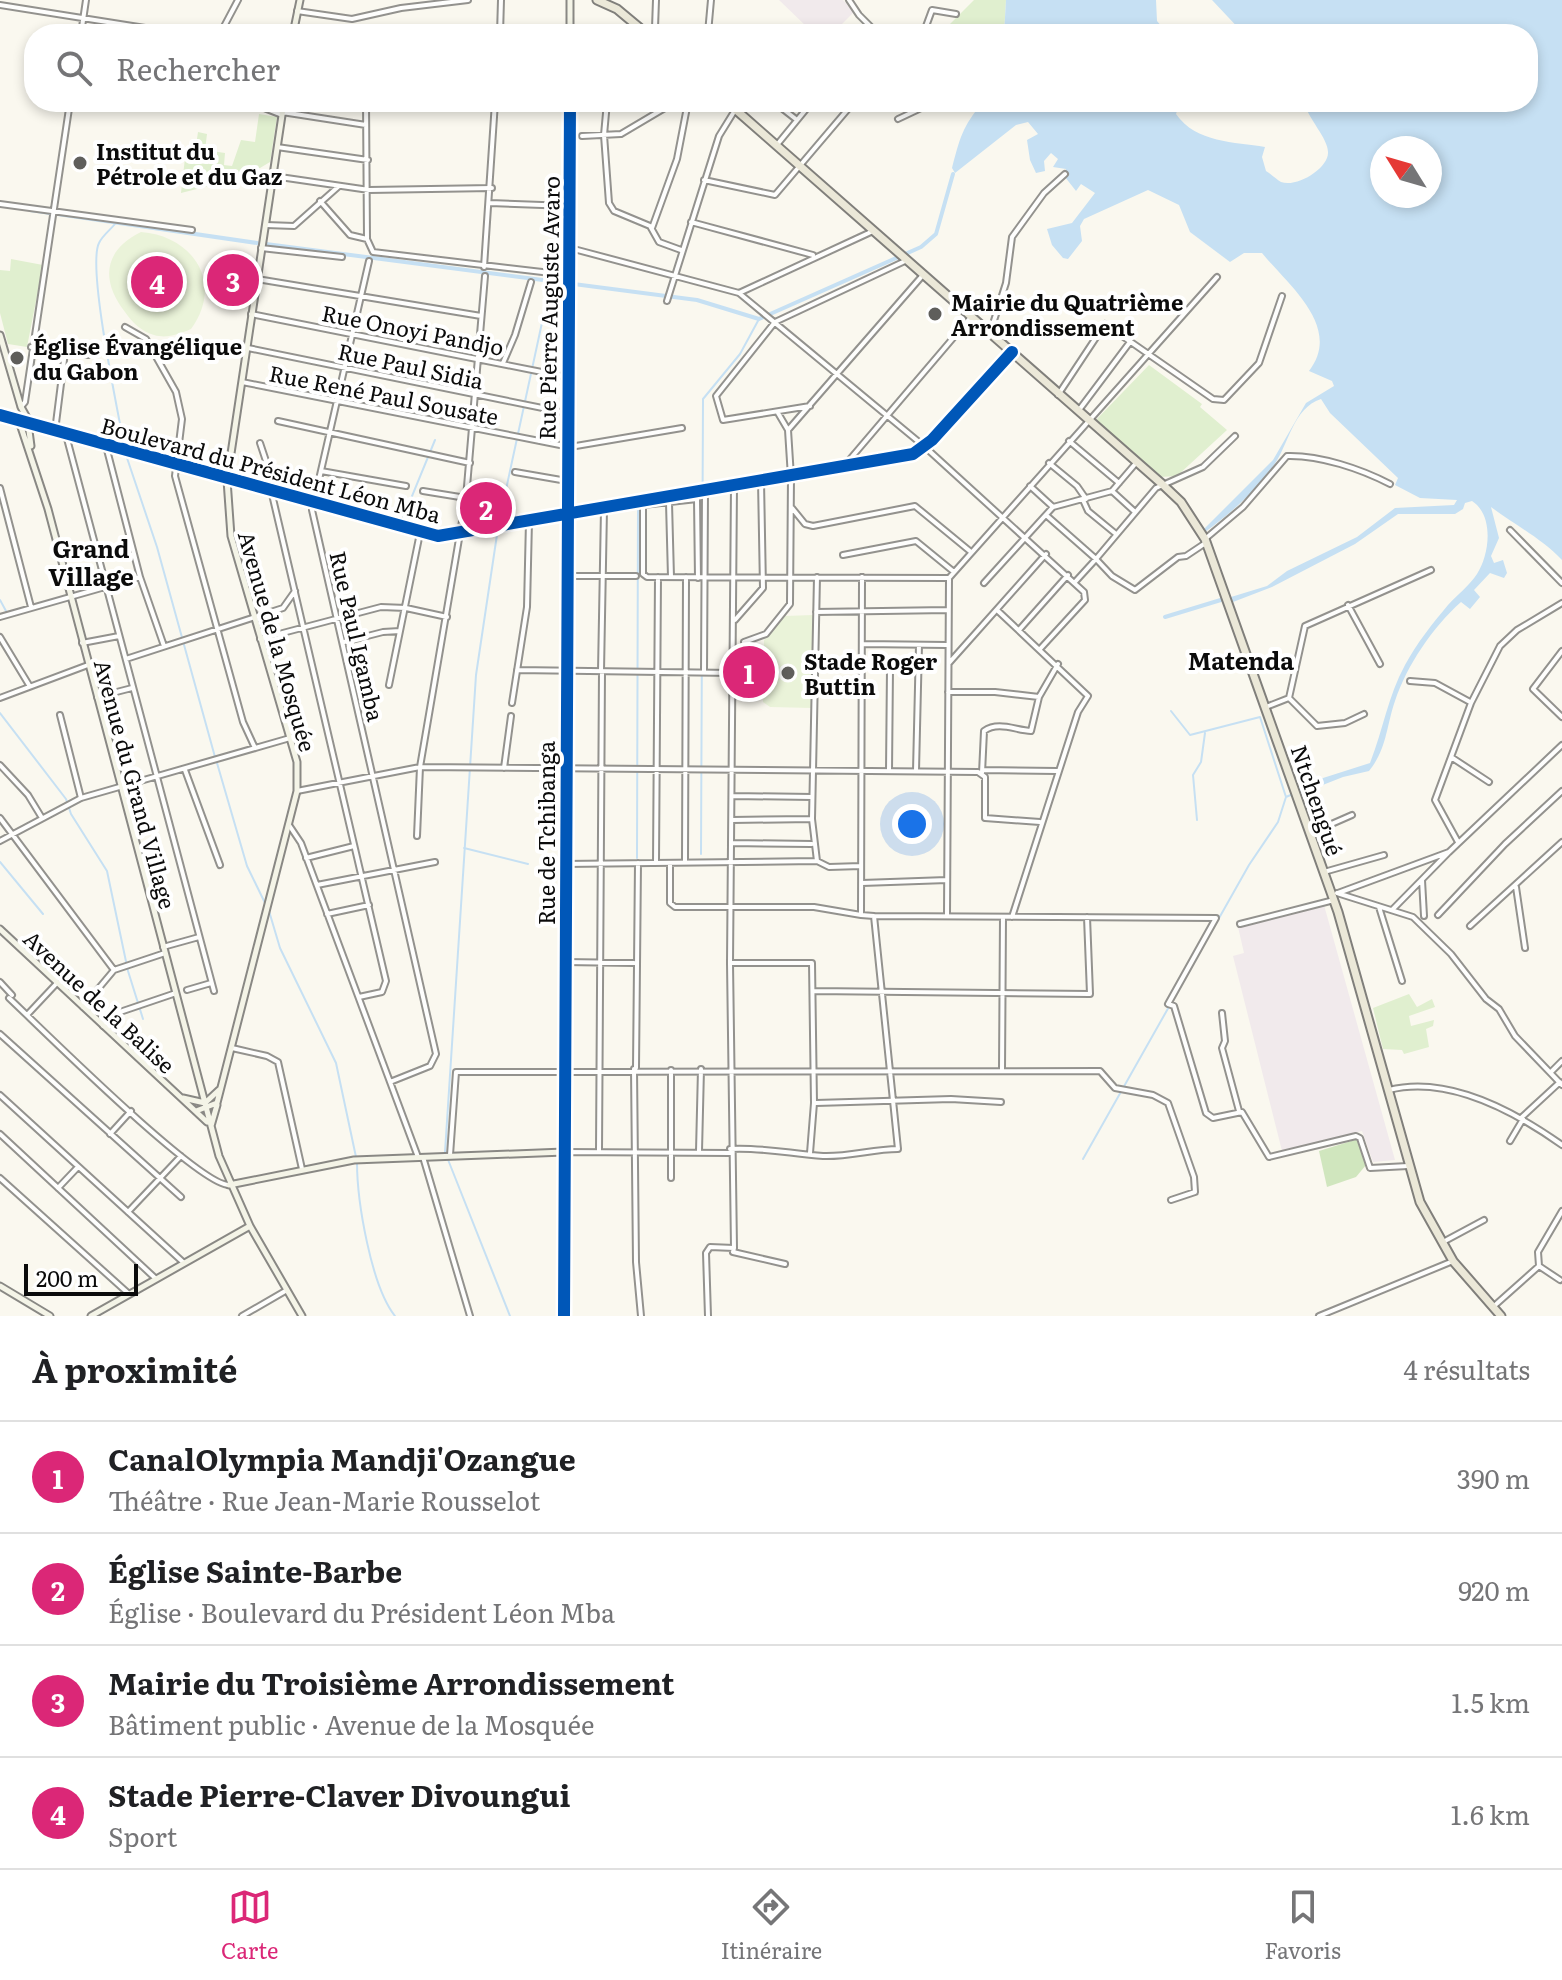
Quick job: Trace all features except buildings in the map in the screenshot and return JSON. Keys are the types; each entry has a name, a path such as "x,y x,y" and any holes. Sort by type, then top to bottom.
{"main road":[{"path":"597,0 617,9 635,24"},
{"name":"Ntchengué","path":"744,112 800,168 1162,484 1181,502 1206,540 1334,896 1420,1202 1453,1261 1501,1316"}],"street":[{"path":"82,24 86,0"},
{"path":"225,24 238,0"},
{"path":"295,24 297,0"},
{"path":"400,0 401,8"},
{"path":"297,10 352,19 401,8 468,0"},
{"path":"500,24 501,0"},
{"path":"570,0 570,24"},
{"path":"655,24 656,0"},
{"path":"710,24 711,0"},
{"path":"849,0 868,24"},
{"path":"0,5 120,24"},
{"path":"927,24 932,10 956,14"},
{"path":"17,420 25,402 68,112"},
{"path":"276,112 366,125"},
{"path":"366,112 367,239 376,255 568,277"},
{"path":"484,268 492,188 495,112"},
{"name":"Rue Pierre Auguste Avaro","path":"567,514 570,112"},
{"path":"606,112 604,135 609,203 614,211 652,228 659,242 681,250"},
{"path":"582,136 621,134 658,112"},
{"path":"652,228 677,159 686,112"},
{"path":"667,301 719,136 734,112"},
{"path":"787,112 797,120"},
{"path":"776,146 804,112"},
{"path":"704,180 772,196 800,168 845,112"},
{"path":"898,119 913,112"},
{"name":"Avenue de la Mosquée","path":"211,1127 297,791 297,762 231,536 227,480 282,114"},
{"path":"277,147 368,160"},
{"path":"990,333 1003,296 1012,237 1044,193 1065,174"},
{"path":"273,176 369,190 492,188"},
{"path":"266,225 294,226 340,185"},
{"path":"320,201 350,235 367,239"},
{"path":"490,203 569,206"},
{"path":"0,204 192,230"},
{"path":"690,222 816,256"},
{"path":"739,293 873,231"},
{"path":"262,245 342,257"},
{"path":"568,247 739,293 925,447 1046,554 1084,592 1085,600 1040,649"},
{"path":"810,406 723,420 716,398 773,321 904,257"},
{"path":"312,502 369,261"},
{"path":"788,430 923,274"},
{"path":"417,836 420,767 462,533 485,276"},
{"path":"947,917 949,578 1217,277"},
{"path":"257,279 481,316"},
{"path":"503,363 531,282"},
{"path":"1058,395 1105,324 1213,399 1224,400 1259,363 1282,296"},
{"name":"Rue Onoyi Pandjo","path":"251,314 478,356 567,377"},
{"path":"844,467 971,317"},
{"path":"125,327 146,339 176,392 182,419 175,476 243,722 255,748"},
{"path":"0,335 21,407 29,423 31,451"},
{"path":"1078,412 1130,342"},
{"path":"31,347 88,355"},
{"name":"Rue Paul Sidia","path":"248,348 567,413"},
{"path":"55,431 65,352"},
{"path":"925,447 1012,352"},
{"name":"Rue René Paul Sousate","path":"242,382 567,446 682,428"},
{"path":"744,642 762,637 790,604 791,477 788,430 778,413"},
{"name":"Boulevard du Président Léon Mba","path":"0,415 420,533 462,533 669,500 913,454 925,447"},
{"name":"Avenue du Grand Village","path":"17,420 31,451 219,1156 229,1185 250,1226 302,1316"},
{"path":"278,421 470,463"},
{"path":"31,439 40,427"},
{"path":"66,435 214,991"},
{"path":"1075,582 1162,484 1182,479 1203,467 1235,436"},
{"path":"1069,441 1119,483"},
{"path":"260,443 386,985 382,992 359,997"},
{"path":"106,446 140,577 164,646"},
{"path":"1046,515 1132,591 1206,540 1253,497 1287,456 1325,461 1368,473 1390,484"},
{"path":"1049,463 1077,486 1088,511 1116,534"},
{"path":"984,583 1053,507 1112,491 1136,463"},
{"path":"321,471 406,486"},
{"path":"515,472 567,481"},
{"path":"734,620 761,593 761,481"},
{"path":"734,486 730,963 733,1252 785,1264"},
{"path":"1030,486 1053,507"},
{"path":"0,488 31,607"},
{"path":"423,491 466,498"},
{"path":"1112,491 1135,512"},
{"path":"701,578 703,492"},
{"path":"669,500 671,577"},
{"path":"702,672 701,578 698,500 669,500 645,505 642,508 643,574 701,578 949,578"},
{"name":"Rue Paul Igamba","path":"312,502 436,1054 430,1066 390,1082"},
{"path":"791,507 805,524 813,526 915,506 971,552"},
{"path":"599,1152 604,509"},
{"name":"Rue de Tchibanga","path":"564,1152 567,514"},
{"path":"512,703 527,607 529,521"},
{"path":"1510,530 1562,583"},
{"path":"389,685 420,533"},
{"path":"843,555 916,541 954,572"},
{"path":"947,664 1046,554"},
{"path":"1289,698 1302,629 1348,605 1431,570"},
{"path":"1019,630 1069,575"},
{"path":"567,576 636,576"},
{"path":"0,617 140,577"},
{"path":"656,863 658,577"},
{"path":"685,862 686,577"},
{"path":"817,577 812,797 812,844 817,861"},
{"path":"861,915 862,577"},
{"path":"126,659 283,608 295,591"},
{"path":"1458,842 1435,800 1471,703 1505,640 1562,603"},
{"path":"1348,605 1380,664"},
{"path":"260,639 337,616 381,607 406,608 447,617"},
{"path":"816,612 948,610"},
{"path":"997,610 1058,664 1088,698 1078,712 1057,771 1012,917"},
{"path":"343,642 400,631"},
{"path":"82,643 119,636"},
{"path":"0,637 29,685"},
{"path":"862,644 947,645"},
{"path":"916,771 919,645"},
{"path":"1562,651 1533,689 1562,717"},
{"path":"1040,822 985,818 982,772 984,731 990,727 1031,731 1039,697 1058,664"},
{"path":"0,698 88,665"},
{"path":"889,771 890,669"},
{"path":"517,670 733,673"},
{"path":"1410,681 1435,683 1471,703"},
{"path":"97,697 132,688"},
{"path":"948,692 995,692 1039,697"},
{"path":"1266,707 1289,698"},
{"path":"1289,698 1317,726 1345,723 1364,714"},
{"path":"60,715 81,798"},
{"path":"504,768 511,716"},
{"path":"0,841 81,798 290,738"},
{"path":"1392,910 1458,842 1562,745"},
{"path":"555,767 566,756"},
{"path":"1451,757 1489,782"},
{"path":"0,765 28,795 42,818"},
{"path":"297,791 420,767 1057,771"},
{"path":"185,769 220,865"},
{"path":"1438,915 1505,844 1562,791"},
{"path":"733,796 812,797"},
{"path":"1311,833 1352,815"},
{"path":"0,818 114,970"},
{"path":"732,820 812,819"},
{"path":"289,824 297,833 421,1157 470,1316"},
{"path":"1470,926 1562,842"},
{"path":"732,843 812,844"},
{"path":"306,858 355,846"},
{"path":"1240,924 1334,896 1449,852"},
{"path":"1324,872 1384,855"},
{"path":"564,864 817,861 829,867 861,866"},
{"path":"317,885 435,862"},
{"path":"638,863 634,1151 636,1262 641,1316"},
{"path":"670,863 672,905 814,907 874,916 1216,918 1171,1005 1206,1113 1213,1118 1239,1111"},
{"path":"861,883 947,880"},
{"path":"1422,880 1424,916"},
{"path":"1516,887 1525,948"},
{"path":"1334,896 1413,917 1451,954 1486,999 1499,1009 1515,1036 1561,1084 1522,1118 1510,1141"},
{"path":"327,914 369,905"},
{"path":"1379,906 1402,981"},
{"path":"0,982 27,1015 181,1156 218,1184 229,1185 354,1160 634,1151 810,1153 826,1156 898,1149 874,916"},
{"path":"1002,1071 1003,917"},
{"path":"814,991 1090,994 1087,917"},
{"name":"Avenue de la Balise","path":"0,929 211,1127"},
{"path":"83,1007 114,970 199,937"},
{"path":"564,962 635,963"},
{"path":"730,963 812,963 814,1103 810,1153"},
{"path":"27,1015 57,983"},
{"path":"187,990 211,983"},
{"path":"103,1026 117,1013 176,993"},
{"path":"1222,1013 1225,1041 1222,1048 1239,1111 1255,1129 1269,1157 1356,1136 1360,1138 1370,1168 1409,1166"},
{"path":"0,1034 181,1197"},
{"path":"232,1048 267,1056 278,1062 302,1169"},
{"path":"1551,1072 1562,1061"},
{"path":"447,1156 456,1072 635,1069 1100,1071 1105,1073 1112,1086 1153,1095 1168,1103 1194,1177 1195,1192 1171,1200"},
{"path":"699,1152 701,1069"},
{"path":"671,1070 671,1178"},
{"path":"1389,1090 1438,1088 1494,1105 1522,1118 1562,1145"},
{"path":"190,1101 202,1091 220,1089"},
{"path":"206,1106 220,1089"},
{"path":"0,1095 184,1263"},
{"path":"179,1096 206,1106"},
{"path":"814,1103 1001,1102"},
{"path":"196,1111 217,1103"},
{"path":"110,1134 131,1111"},
{"path":"0,1134 155,1278"},
{"path":"564,1152 564,1316"},
{"path":"128,1212 181,1156"},
{"path":"58,1188 78,1167"},
{"path":"0,1178 129,1294"},
{"path":"1539,1266 1538,1252 1562,1211"},
{"path":"1441,1244 1484,1220"},
{"path":"91,1316 102,1314 155,1278 250,1226"},
{"path":"708,1316 706,1253 713,1246 734,1248"},
{"path":"1319,1316 1453,1261"},
{"path":"1539,1266 1560,1280"},
{"path":"1493,1307 1539,1266"},
{"path":"0,1286 50,1316"},
{"path":"242,1316 287,1290"}],"shaded area":[{"path":"779,0 843,0 854,12 842,24 804,24"},
{"path":"1324,905 1395,1160 1373,1162 1362,1131 1282,1151 1233,956 1244,953 1238,927"}],"green space":[{"path":"974,0 1006,0 1005,24 950,24"},
{"path":"259,114 277,117 270,162 260,168 248,168 244,177 181,193 185,158 194,159 198,132 207,134 205,150 225,153 224,165 232,166 241,140 255,142"},
{"path":"141,232 160,235 176,243 198,265 204,280 205,295 191,329 168,336 150,334 134,323 117,300 109,277 113,257 129,239"},
{"path":"11,259 43,265 27,347 8,344 0,313 0,270 10,271"},
{"path":"1149,365 1202,404 1200,407 1227,430 1177,476 1160,477 1095,421"},
{"name":"Stade Roger Buttin","path":"813,615 812,708 770,707 763,702 764,640 785,616"},
{"path":"1409,994 1417,1007 1432,999 1435,1007 1409,1016 1411,1026 1434,1020 1433,1026 1426,1029 1429,1047 1404,1054 1402,1050 1383,1049 1373,1008"},
{"path":"1358,1139 1366,1165 1356,1177 1327,1187 1319,1151"}],"water":[{"path":"1006,0 1156,0 1160,24 1005,24"},
{"path":"1212,0 1562,0 1562,560 1537,538 1491,507 1499,538 1491,556 1494,563 1503,560 1507,573 1504,578 1490,573 1474,590 1480,597 1470,609 1461,602 1422,647 1400,687 1383,746 1369,771 1343,777 1300,794 1298,786 1370,763 1405,665 1431,627 1471,582 1481,566 1488,535 1479,507 1472,501 1465,503 1463,509 1455,514 1398,514 1355,544 1272,587 1233,602 1231,597 1267,586 1287,571 1357,537 1395,508 1454,505 1457,500 1420,498 1395,485 1398,478 1330,413 1321,399 1298,418 1279,457 1260,483 1205,532 1204,529 1273,460 1306,403 1334,386 1332,381 1309,371 1318,355 1320,338 1308,308 1262,253 1244,253 1230,262 1190,232 1179,205 1148,190 1084,219 1080,226 1082,241 1068,259 1063,258 1052,245 1047,229 1072,223 1095,193 1081,184 1076,191 1065,177 1066,169 1053,167 1058,159 1051,153 1044,161 1045,171 1036,173 1027,140 1038,134 1028,122 1016,125 955,173 952,168 963,133 975,112 1177,112 1184,124 1205,136 1265,147 1262,157 1266,171 1281,182 1288,183 1318,170 1327,158 1325,141 1308,112 1538,112 1538,24 1235,24"}],"waterway":[{"path":"266,244 697,300 759,319 921,247 936,234 953,174"},
{"path":"30,210 257,243"},
{"path":"115,224 99,243 96,257 100,308 124,445"},
{"path":"499,522 543,318 559,291 559,281"},
{"path":"701,854 703,399 740,354 759,319"},
{"path":"401,523 435,440"},
{"path":"125,452 157,547 215,757"},
{"path":"637,858 638,504"},
{"path":"498,528 476,675 445,1152 510,1316"},
{"path":"1165,617 1224,599"},
{"path":"0,600 6,611"},
{"path":"1171,711 1190,735 1260,717 1286,797 1293,794"},
{"path":"0,713 66,799 71,814 107,871 128,971 143,1019"},
{"path":"1197,820 1193,775 1201,762 1205,733"},
{"path":"217,763 247,866 266,905"},
{"path":"1083,1159 1249,865 1278,822 1286,797"},
{"path":"464,848 528,864"},
{"path":"0,862 43,914"},
{"path":"269,911 280,948 336,1063 356,1157"},
{"path":"357,1162 372,1264 386,1302 395,1316"}],"cycle path":[{"path":"564,1316 570,112"},
{"path":"0,415 438,536 913,454 932,440 1012,352"}],"place":[{"name":"Institut du Pétrole et du Gaz","path":"80,163"},
{"name":"Mairie du Troisième Arrondissement","path":"233,280"},
{"name":"Stade Pierre-Claver Divoungui","path":"157,282"},
{"name":"Mairie du Quatrième Arrondissement","path":"935,314"},
{"name":"Église Évangélique du Gabon","path":"17,358"},
{"name":"Église Sainte-Barbe","path":"486,508"},
{"name":"CanalOlympia Mandji'Ozangue","path":"749,672"},
{"name":"Stade Roger Buttin","path":"788,673"}],"district":[{"name":"Grand Village","path":"91,561"},
{"name":"Matenda","path":"1241,659"}]}
